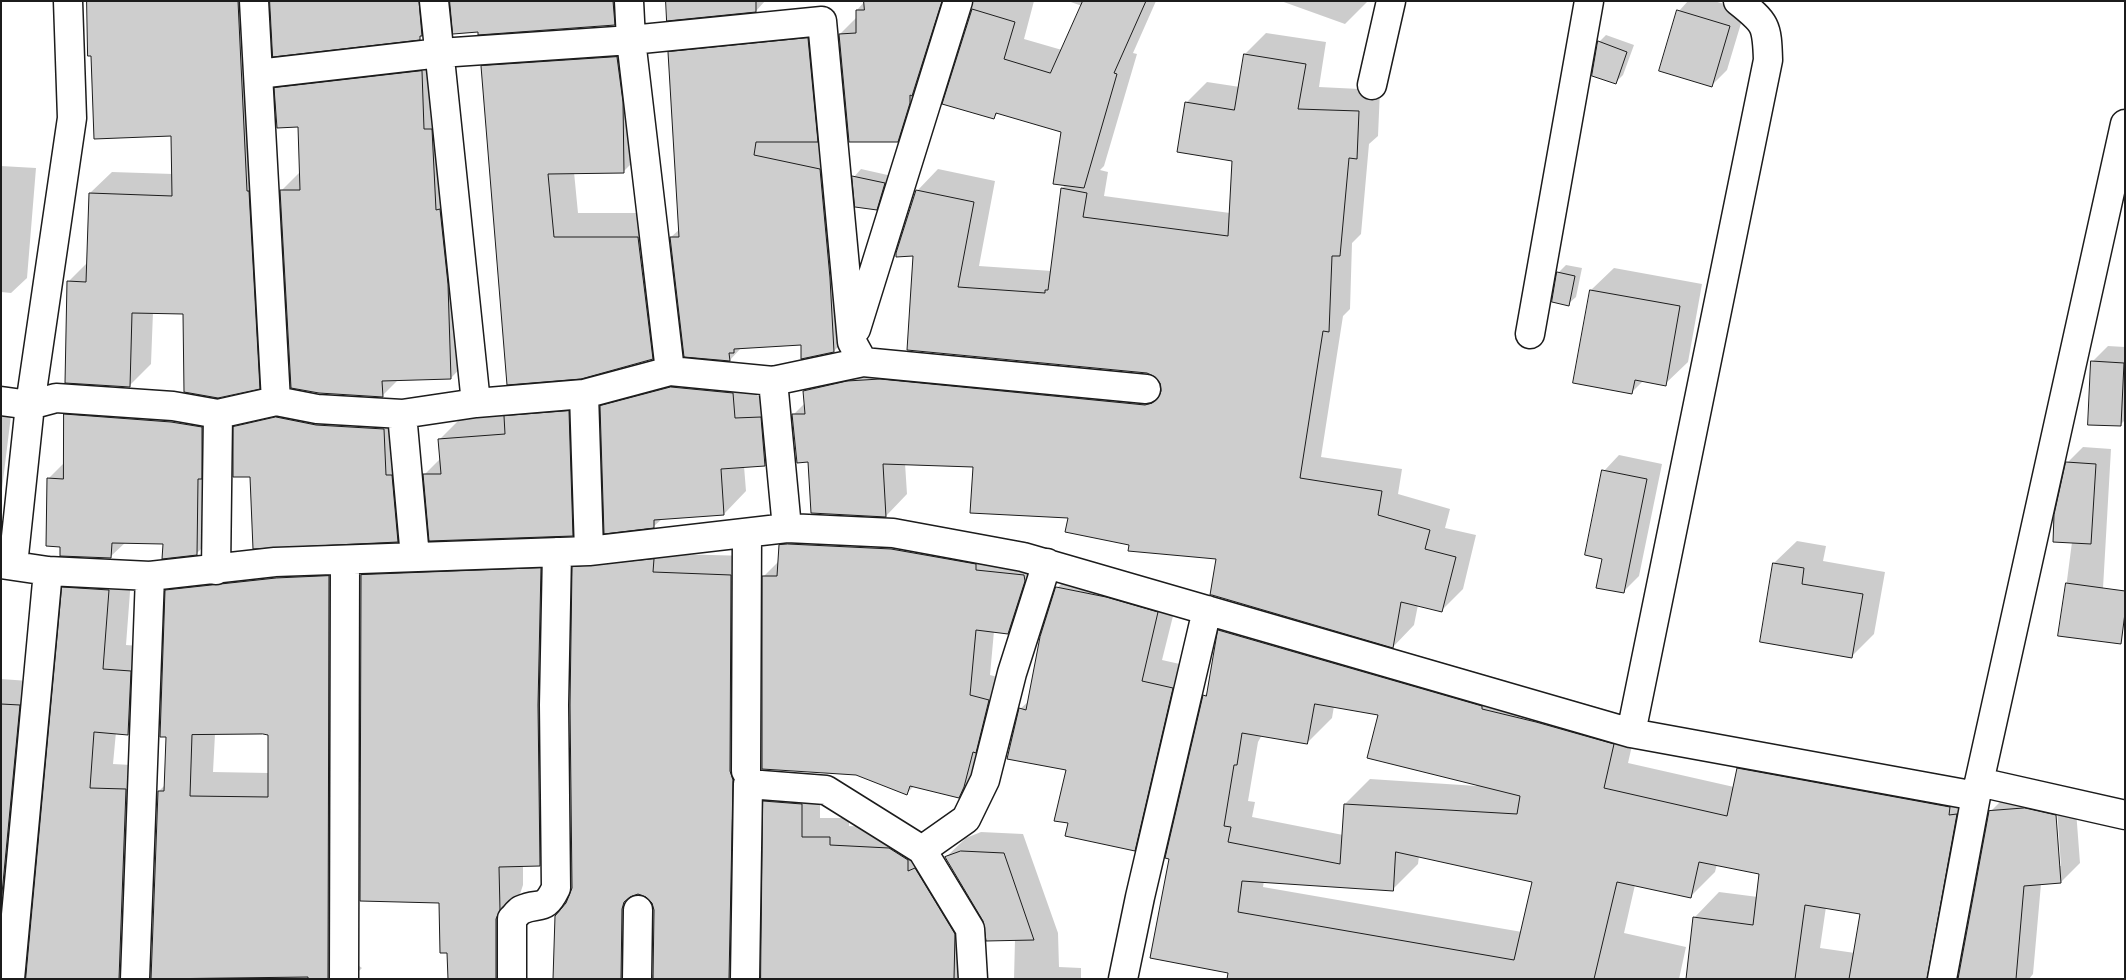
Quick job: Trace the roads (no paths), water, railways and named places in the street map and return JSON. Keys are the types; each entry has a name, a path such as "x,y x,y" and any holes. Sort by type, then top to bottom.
{"street":[{"path":"68,1 72,118 7,564 48,571 150,576 275,562 589,551 787,528 893,533 1023,556 1631,733 1978,789 2125,815"},
{"path":"254,1 276,401"},
{"path":"434,1 476,402"},
{"path":"629,1 631,40 670,371"},
{"path":"858,352 958,1"},
{"path":"1372,86 1392,1"},
{"path":"1530,334 1589,1"},
{"path":"1631,733 1768,60 1767,32 1756,15 1738,1"},
{"path":"258,74 440,53 631,40 822,21 858,352"},
{"path":"1942,979 1978,789 2125,124"},
{"path":"1,401 30,405 56,398 173,406 218,414 276,401 317,409 402,414 476,402 584,394 670,371 772,380 858,352 1146,389"},
{"path":"772,380 787,528"},
{"path":"584,394 589,551"},
{"path":"216,570 218,414"},
{"path":"402,414 415,557"},
{"path":"746,771 747,533"},
{"path":"512,979 512,919 520,910 542,906 550,900 556,888 554,705 557,552"},
{"path":"344,979 345,560"},
{"path":"922,850 966,819 985,780 1012,673 1047,563"},
{"path":"10,979 48,571"},
{"path":"135,979 150,576"},
{"path":"1123,979 1142,887 1207,610"},
{"path":"745,979 748,784 826,790 922,850 970,930 973,979"},
{"path":"637,979 638,910"}]}
